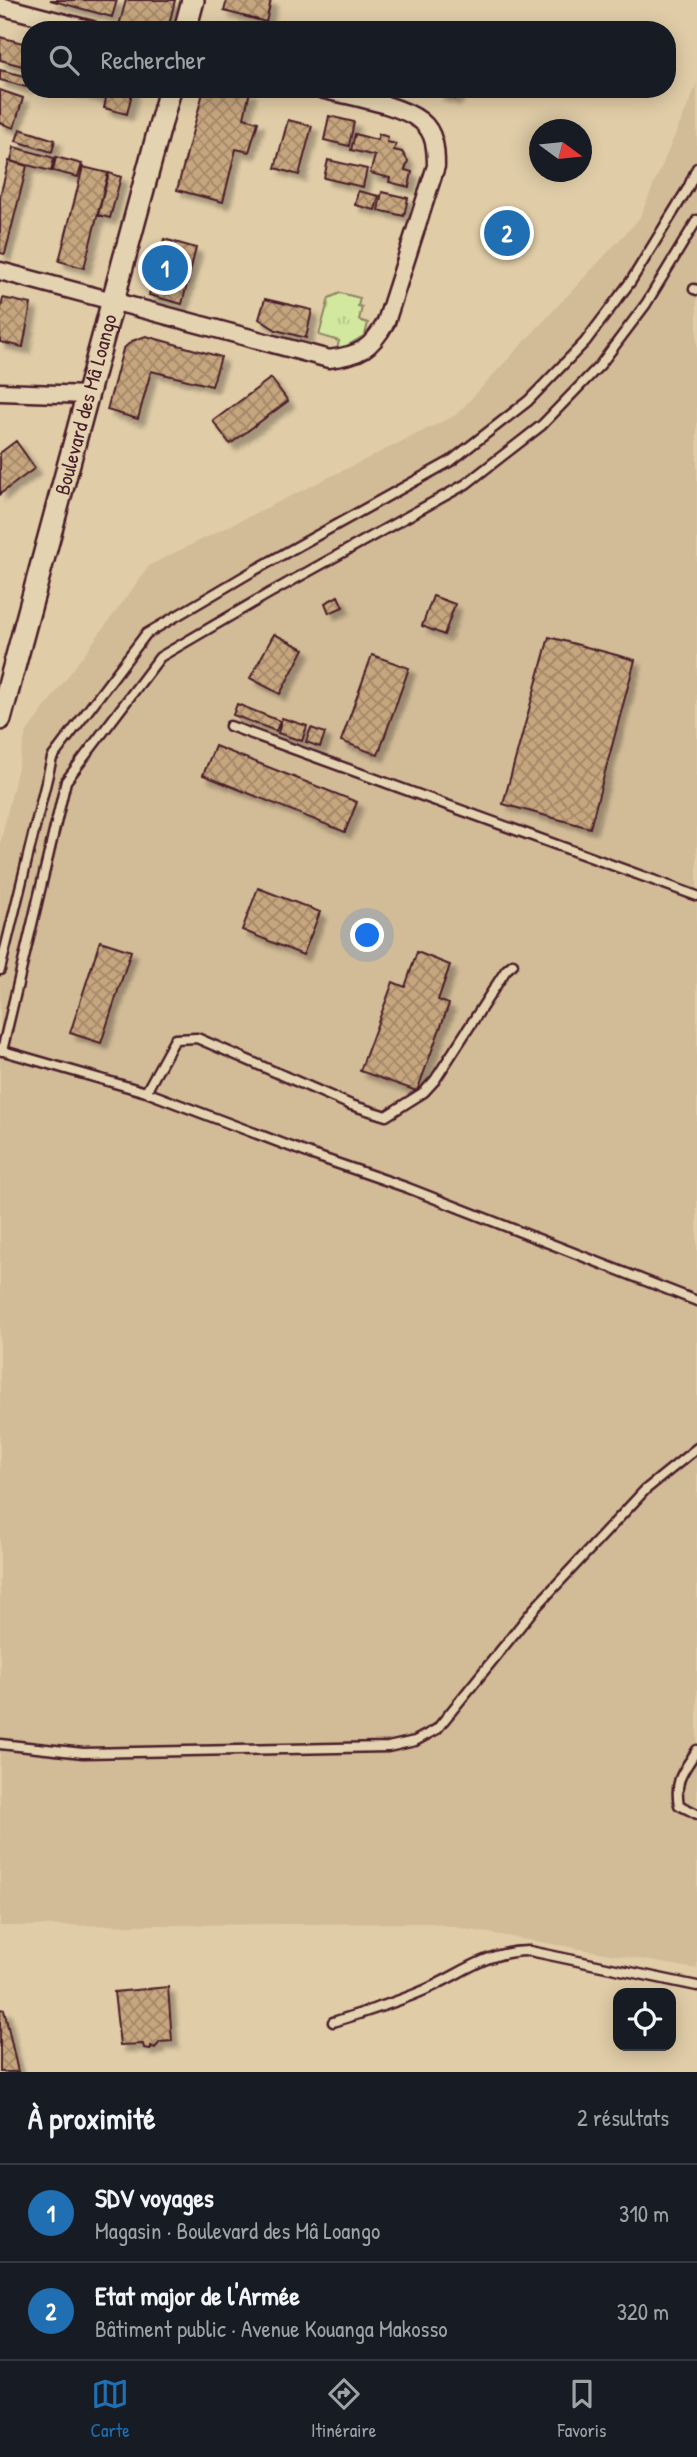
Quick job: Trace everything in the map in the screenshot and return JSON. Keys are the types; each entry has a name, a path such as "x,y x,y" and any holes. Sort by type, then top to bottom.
{"street":[{"path":"187,21 193,0"},
{"path":"0,6 58,21"},
{"name":"Boulevard des Mâ Loango","path":"0,719 168,98"},
{"path":"0,271 329,359 351,356 367,349 386,322 436,166 436,150 432,136 422,122 403,111 355,98"},
{"path":"0,392 88,395"}],"lane":[{"path":"0,971 52,758 146,634 253,570 451,461 527,401 585,342 631,281 688,188 697,168"},
{"path":"697,220 646,304 607,355 542,425 466,484 160,657 66,781 1,1051 146,1092 408,1188 697,1301"},
{"path":"230,726 697,896"},
{"path":"146,1092 175,1039 197,1038 351,1105 386,1116 424,1092 435,1080 506,970 513,964"},
{"path":"0,1744 83,1753 388,1747 415,1741 437,1729 534,1609 645,1490 697,1448"},
{"path":"697,1750 678,1779 677,1791 680,1805 697,1814"},
{"path":"333,2022 423,1992 488,1957 511,1951 530,1951 697,1986"}],"shaded area":[{"path":"697,84 697,1969 431,1923 0,1926 0,844 26,733 150,565 456,415 639,219"}],"green space":[{"path":"340,293 360,298 358,306 362,307 359,320 368,323 365,335 340,350 337,349 339,341 319,335 329,298"}],"building":[{"path":"50,0 117,0 112,17"},
{"path":"126,0 175,0 170,21 120,21"},
{"path":"227,0 271,0 266,21 224,11"},
{"path":"0,37 21,43 21,66 0,60"},
{"path":"0,70 21,75 21,86 0,80"},
{"path":"0,90 23,98 14,128 0,123"},
{"path":"106,98 131,98 127,114 104,108"},
{"path":"202,98 248,98 244,118 258,122 249,152 236,149 223,202 177,190"},
{"path":"329,116 354,122 349,146 324,140"},
{"path":"288,120 312,126 299,175 275,168"},
{"path":"20,129 55,140 52,152 16,141"},
{"path":"355,134 377,140 379,134 388,137 387,142 396,144 394,150 402,152 408,161 405,170 412,172 409,187 370,173 375,156 351,150"},
{"path":"14,147 54,158 51,171 11,161"},
{"path":"56,157 82,164 78,177 53,171"},
{"path":"328,160 367,169 363,187 324,178"},
{"path":"9,161 27,166 5,254 0,253 0,196"},
{"path":"83,167 108,173 84,268 59,261"},
{"path":"109,173 121,177 110,218 98,215"},
{"path":"358,191 379,196 375,210 355,205"},
{"path":"382,192 408,198 404,216 378,210"},
{"path":"164,239 196,248 182,304 149,295"},
{"path":"3,298 31,304 23,347 0,342"},
{"path":"265,299 312,310 306,338 276,330 259,319"},
{"path":"146,336 221,357 212,386 151,371 138,419 107,410 123,349 132,341"},
{"path":"271,378 288,401 230,444 213,421"},
{"path":"16,441 35,468 0,494 0,453"},
{"path":"338,596 343,607 329,613 325,603"},
{"path":"433,596 455,604 444,635 422,626"},
{"path":"274,634 304,649 280,694 250,678"},
{"path":"549,637 635,660 590,828 503,804"},
{"path":"372,655 409,668 378,755 341,741"},
{"path":"237,704 280,721 276,731 233,715"},
{"path":"282,718 307,726 302,741 278,733"},
{"path":"311,728 325,733 320,747 306,742"},
{"path":"215,746 357,802 345,832 203,775"},
{"path":"258,888 320,912 303,955 242,930"},
{"path":"100,941 131,951 101,1043 70,1033"},
{"path":"417,952 450,965 438,1000 449,1004 417,1091 360,1071 393,982 405,987"},
{"path":"168,1987 172,2041 160,2042 155,2048 151,2046 151,2049 144,2048 143,2044 120,2045 114,1992"},
{"path":"4,2009 18,2072 0,2072 0,2010"}],"place":[{"name":"Etat major de l'Armée","path":"507,233"},
{"name":"SDV voyages","path":"165,268"}]}
